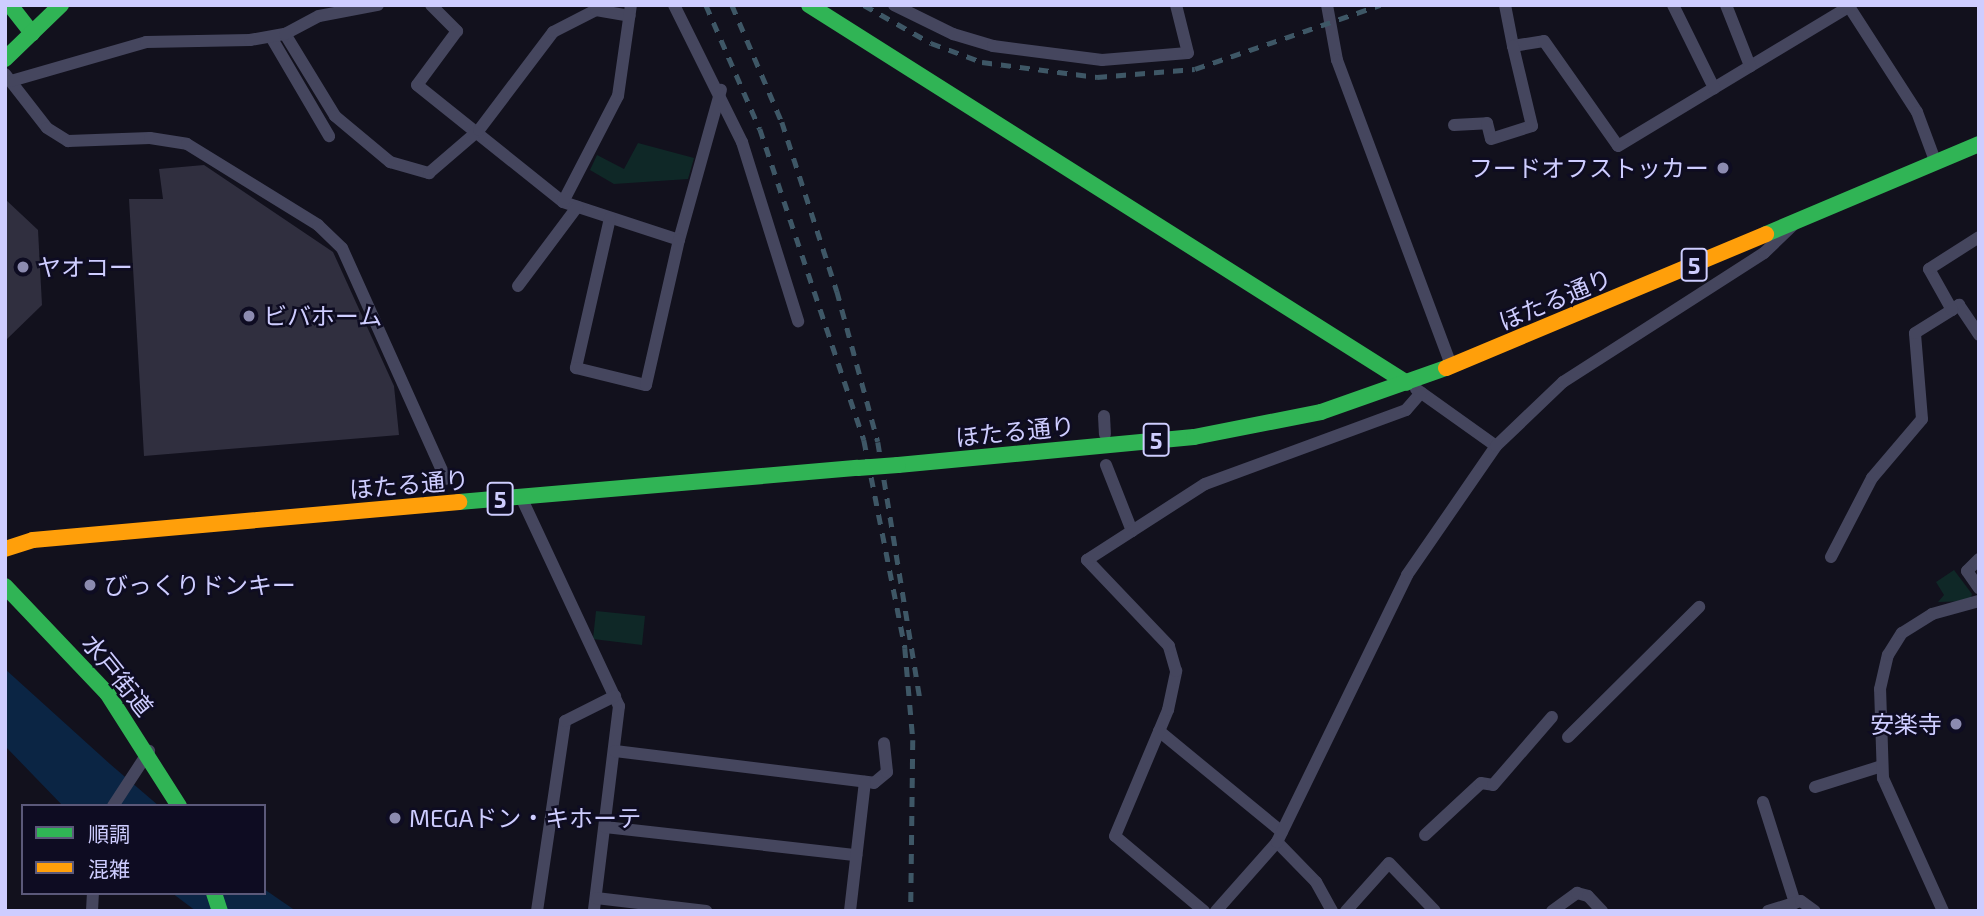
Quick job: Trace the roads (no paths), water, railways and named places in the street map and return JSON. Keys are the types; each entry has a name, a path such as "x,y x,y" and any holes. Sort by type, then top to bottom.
{"main road":[{"path":"10,5 33,33"},
{"path":"5,59 61,5"},
{"path":"809,5 1407,383"},
{"name":"ほたる通り","path":"5,549 33,540 898,466 1194,437 1321,412 1451,366 1979,144"},
{"name":"水戸街道","path":"5,586 87,669 149,751 177,803"}],"street":[{"path":"378,5 319,16 285,34 271,37 146,43 8,78 47,128 68,141 150,138 187,144 318,225 342,248 446,479"},
{"path":"431,5 457,31 417,85 479,130 563,202 679,240"},
{"path":"674,5 720,90 743,142 798,321"},
{"path":"894,5 953,34 993,46 1102,60 1188,54 1176,5"},
{"path":"1327,5 1337,60 1451,366"},
{"path":"1454,125 1487,123 1491,139 1532,126 1504,5"},
{"path":"1672,5 1714,88"},
{"path":"1726,5 1750,66"},
{"path":"1513,46 1544,41 1618,146 1848,6 1917,111 1936,163"},
{"path":"285,34 335,116 390,162 429,173 479,130 553,32 596,10 630,11 618,96 563,202"},
{"path":"271,37 329,135"},
{"path":"610,218 576,368 646,385 679,240 720,90"},
{"path":"518,286 578,207"},
{"path":"1216,911 1279,837 1407,575 1496,446 1563,382 1764,253 1796,221"},
{"path":"1952,310 1930,269 1979,237"},
{"path":"1832,557 1872,478 1922,419 1915,333 1959,305 1979,335"},
{"path":"1407,383 1496,446"},
{"path":"1204,911 1115,836 1159,731 1176,671 1169,646 1087,559 1205,484 1406,410 1421,393"},
{"path":"1104,416 1105,434"},
{"path":"1106,465 1132,531"},
{"path":"521,497 615,696 620,717 595,904 706,911"},
{"path":"1979,559 1967,571 1979,588"},
{"path":"1943,911 1882,766 1881,690 1893,644 1931,614 1979,601"},
{"path":"1568,737 1699,607"},
{"path":"537,911 565,721 615,696"},
{"path":"1425,835 1481,783 1493,785 1552,717"},
{"path":"1159,731 1279,837 1316,883 1332,911"},
{"path":"615,751 874,783 887,772 884,743"},
{"path":"114,804 133,770 149,751"},
{"path":"1815,787 1882,766"},
{"path":"850,911 865,782"},
{"path":"1763,802 1795,903"},
{"path":"605,827 856,855"},
{"path":"1346,911 1389,863 1435,911"},
{"path":"1552,911 1577,893 1588,896 1602,911"},
{"path":"1768,911 1795,903 1815,911"}],"water":[{"path":"5,669 157,804 61,804 5,746"},
{"path":"266,890 296,911 196,911 175,895 266,895"}],"railway":[{"path":"706,5 760,129 864,440 905,648 913,740 911,911"},
{"path":"732,5 782,122 837,291 878,442 920,698"},
{"path":"864,5 931,43 982,62 1097,77 1195,69 1380,5"}],"place":[{"name":"フードオフストッカー","path":"1723,168"},
{"name":"ヤオコー","path":"23,267"},
{"name":"ビバホーム","path":"249,316"},
{"name":"びっくりドンキー","path":"90,585"},
{"name":"安楽寺","path":"1956,724"},
{"name":"MEGAドン・キホーテ","path":"395,818"}]}
